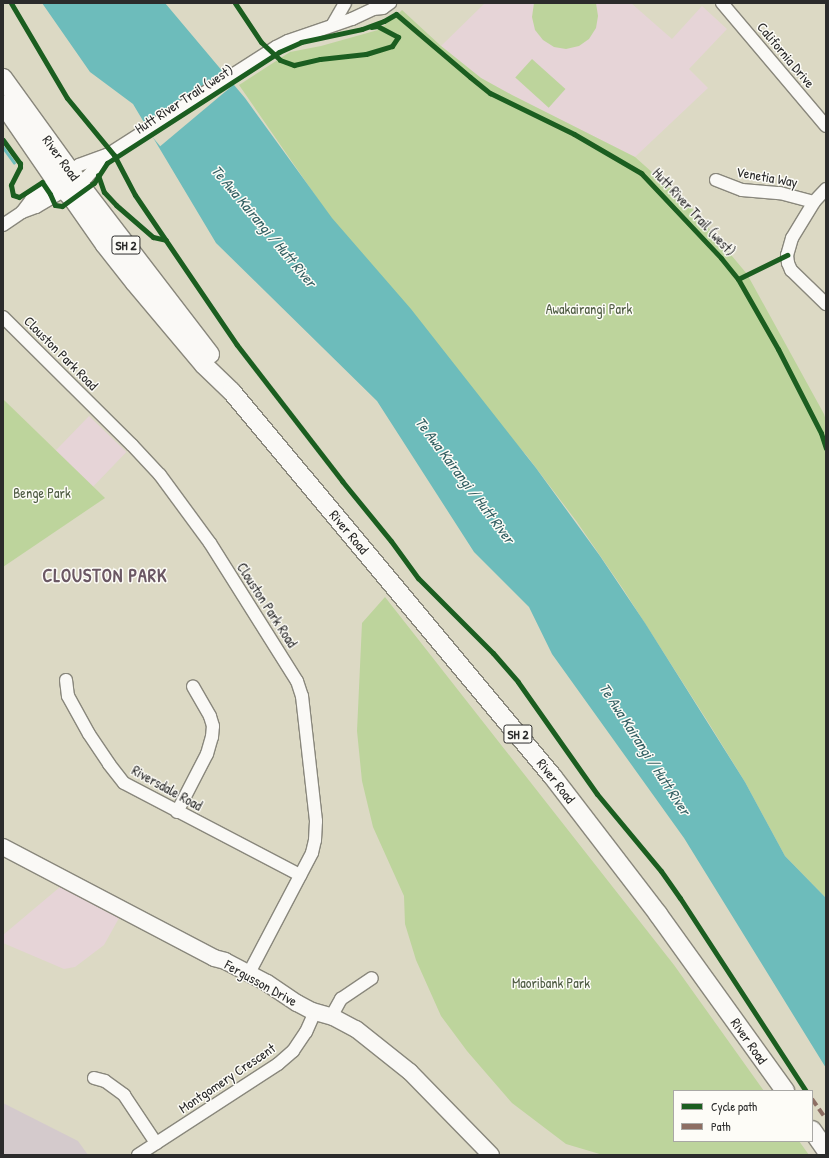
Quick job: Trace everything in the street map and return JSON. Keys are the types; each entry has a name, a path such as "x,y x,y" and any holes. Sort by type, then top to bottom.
{"highway":[{"name":"River Road","path":"3,78 68,181"},
{"name":"River Road","path":"3,104 68,181 213,359 232,392 553,777 658,914 784,1090"},
{"path":"813,1131 826,1150"}],"main road":[{"name":"Fergusson Drive","path":"3,847 214,958 225,961 249,973 297,1003 315,1012 331,1016 356,1029 410,1072 491,1155"}],"street":[{"path":"333,24 345,3"},
{"path":"3,224 22,212 31,200 68,181 87,177 107,155 276,47 333,24 352,19 372,5 383,8 390,3"},
{"name":"California Drive","path":"722,3 826,126"},
{"name":"Venetia Way","path":"716,180 742,190 780,193 814,202"},
{"path":"826,189 814,202 792,238 787,254 788,263 796,276 826,304"},
{"name":"Clouston Park Road","path":"3,318 111,424 160,475 210,543 295,676 302,696 316,821 315,840 312,853 249,973"},
{"name":"Riversdale Road","path":"66,680 68,696 89,734 124,784 300,875"},
{"path":"177,812 207,754 212,737 210,716 193,686"},
{"path":"331,1016 341,999 372,978"},
{"name":"Montgomery Crescent","path":"138,1155 278,1064 293,1051 306,1032 315,1012"},
{"path":"94,1078 105,1081 124,1095 156,1143"}],"shaded area":[{"path":"485,3 631,3 672,39 702,6 727,29 689,69 708,88 635,157 481,78 441,46"},
{"path":"89,416 126,452 93,487 56,451"},
{"path":"60,887 119,918 104,945 75,967 64,969 3,943 3,935"},
{"path":"3,1103 78,1141 88,1155 3,1155"}],"green space":[{"path":"534,3 596,3 598,16 596,28 589,39 579,46 566,49 554,47 543,40 535,30 532,17"},
{"name":"Awakairangi Park","path":"402,10 441,46 481,78 635,157 691,207 747,274 824,414 826,421 826,898 785,856 745,782 708,722 623,589 577,522 527,456 436,353 344,237 239,85 290,52 321,46 378,30"},
{"path":"532,59 565,89 549,108 515,78"},
{"name":"Benge Park","path":"4,400 105,498 3,567 3,401"},
{"name":"Maoribank Park","path":"385,597 674,965 763,1090 673,1090 673,1142 800,1142 809,1155 603,1155 566,1144 512,1103 467,1051 441,1016 416,960 405,924 404,896 373,827 362,781 357,731 362,623"}],"water":[{"name":"Te Awa Kairangi / Hutt River","path":"42,3 165,3 245,98 332,218 411,309 536,468 600,556 645,623 745,782 785,856 826,898 826,1068 684,838 552,654 529,607 474,552 377,401 216,243 133,104 90,72"}],"pier":[{"path":"225,71 235,83 160,146 150,134"}],"waterway":[{"path":"3,147 14,162"}],"marked path":[{"path":"813,1100 826,1119"}],"cycle path":[{"path":"11,3 67,98 114,155 135,195 237,345 342,481 391,541 418,578 493,653 518,682 597,794 661,871 805,1090"},
{"path":"235,3 261,42 280,60 294,65 320,59 366,54 392,46 398,37 377,26 371,27"},
{"name":"Hutt River Trail (west)","path":"3,140 20,163 20,167 11,185 13,195 19,197 42,182 55,205 62,206 94,183 107,163 279,52 301,42 362,29 384,21 396,14 490,93 574,134 641,173 721,258 738,279 778,349 821,433 826,448"},
{"path":"98,175 104,192 116,205 153,237 166,240"},
{"path":"738,279 787,255"}],"district":[{"name":"CLOUSTON PARK","path":"105,576"}]}
